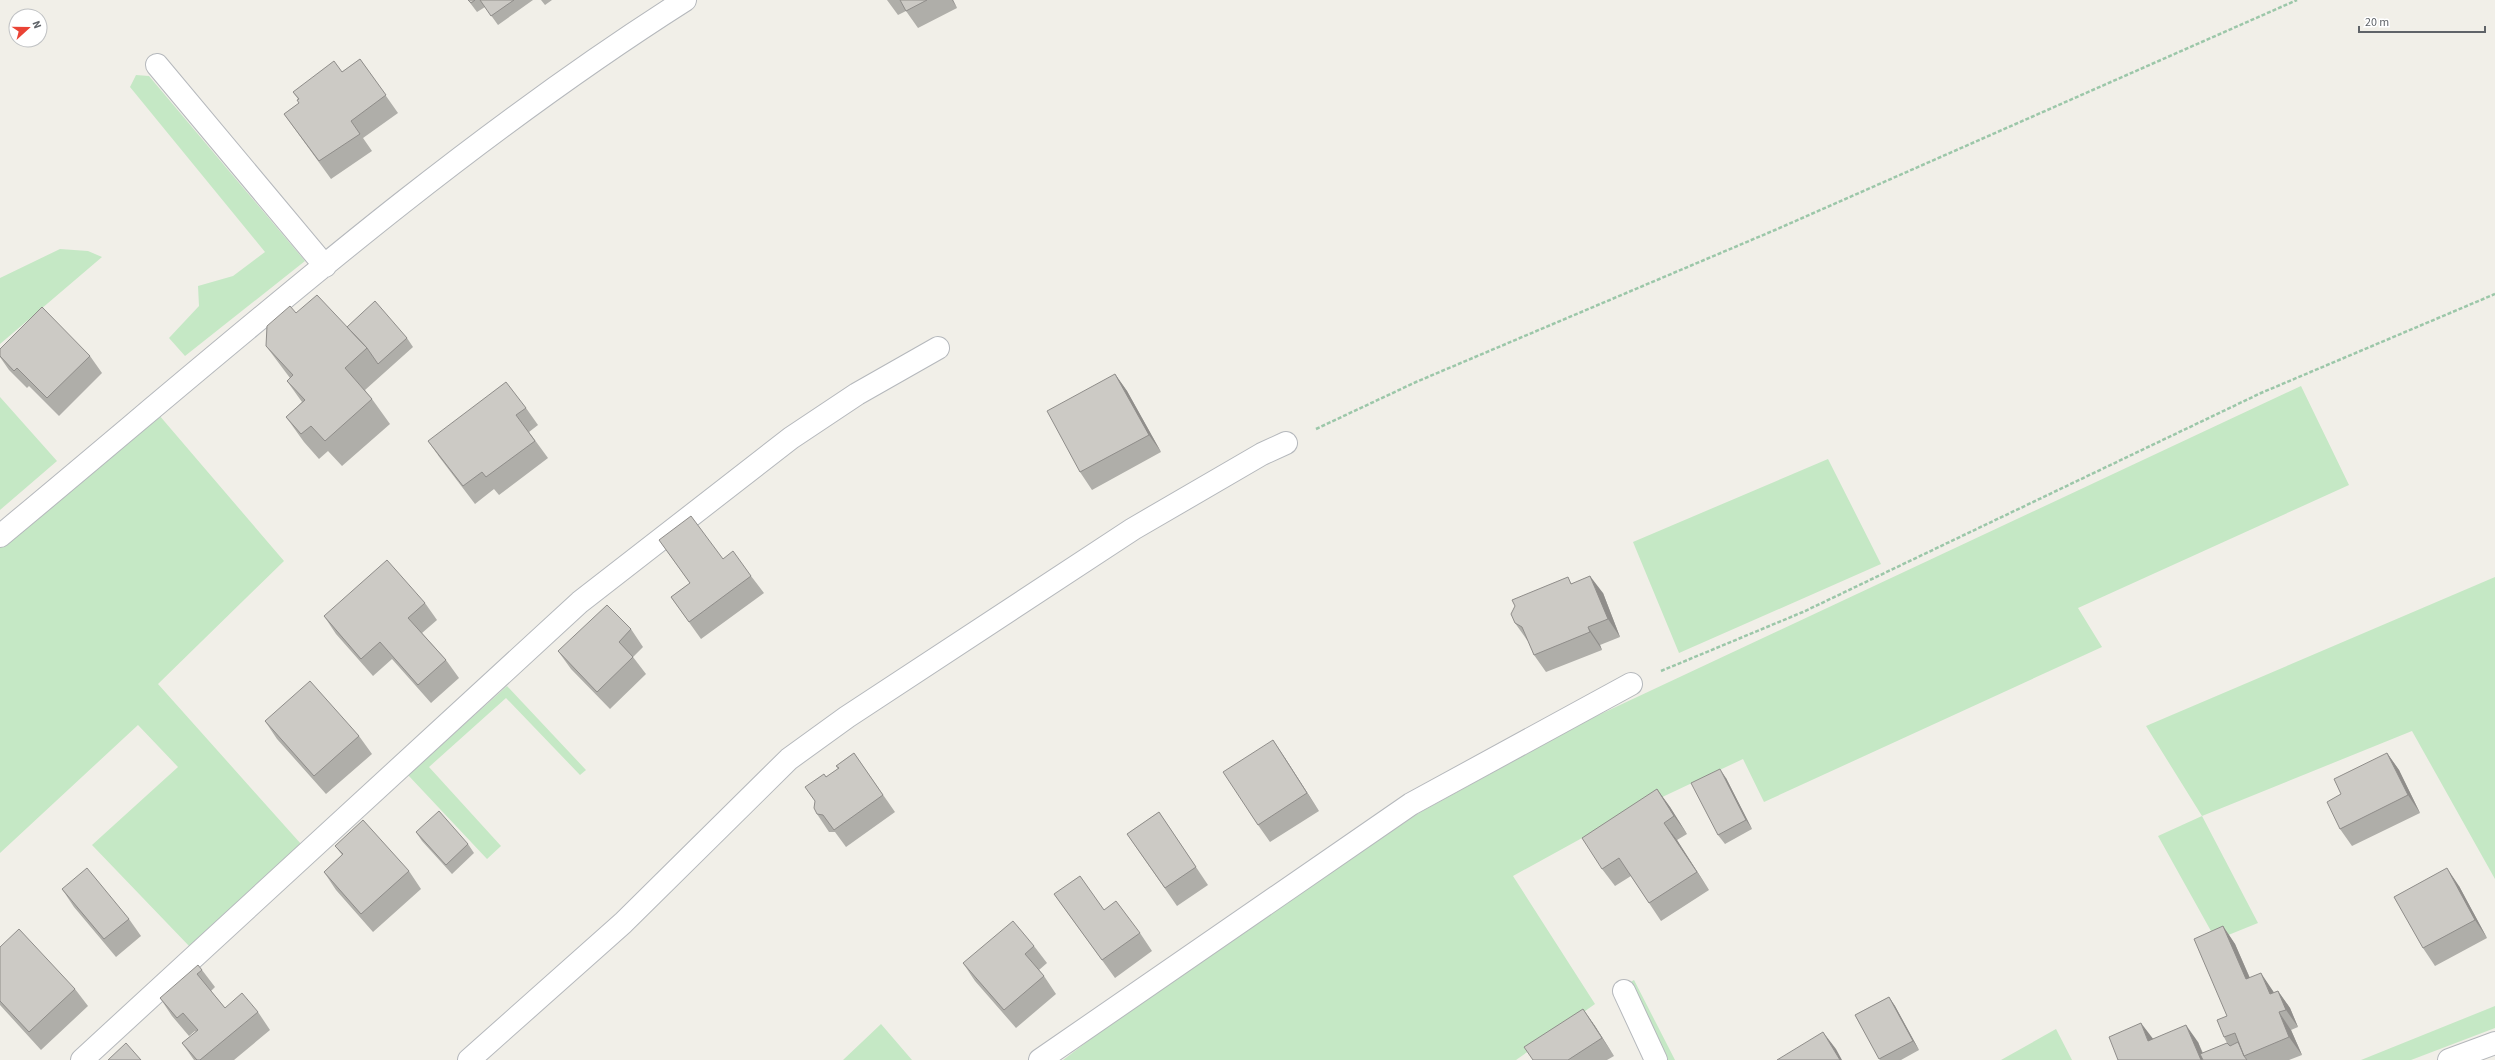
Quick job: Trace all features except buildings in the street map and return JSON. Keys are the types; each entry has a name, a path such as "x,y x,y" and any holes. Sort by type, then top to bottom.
{"street":[{"path":"0,536 325,266 423,187 594,59 685,0"},
{"path":"157,65 325,266"},
{"path":"82,1060 580,602 791,438 857,394 938,348"},
{"path":"469,1060 622,923 789,759 847,717 1133,529 1262,454 1286,443"},
{"path":"1040,1060 1411,804 1631,684"},
{"path":"1624,991 1656,1060"},
{"path":"2449,1060 2495,1043"}],"path":[{"path":"1286,443 1416,382 1775,230 2297,0"},
{"path":"1631,684 1803,612 2261,393 2495,294"}],"green space":[{"path":"136,75 149,76 305,261 185,356 169,338 199,306 198,286 233,276 265,252 130,87"},
{"path":"60,249 88,251 102,257 0,344 0,278"},
{"path":"2301,386 2349,485 2078,608 2102,647 1764,802 1743,759 1622,816 1513,876 1595,1004 1516,1060 1063,1060 1159,987 1419,813 1588,720"},
{"path":"0,397 57,461 0,510"},
{"path":"159,415 284,561 158,684 301,844 190,947 92,845 178,767 138,725 0,853 0,547"},
{"path":"1828,459 1881,564 1679,653 1633,542"},
{"path":"2495,577 2495,879 2412,731 2202,816 2146,726"},
{"path":"507,686 586,770 580,775 506,698 429,767 501,846 487,859 408,775"},
{"path":"2202,816 2258,923 2216,940 2158,836"},
{"path":"1634,980 1675,1060 1664,1060 1629,983"},
{"path":"2495,1006 2495,1028 2411,1060 2361,1060"},
{"path":"881,1024 912,1060 843,1060"},
{"path":"2056,1029 2072,1060 2001,1060"}]}
